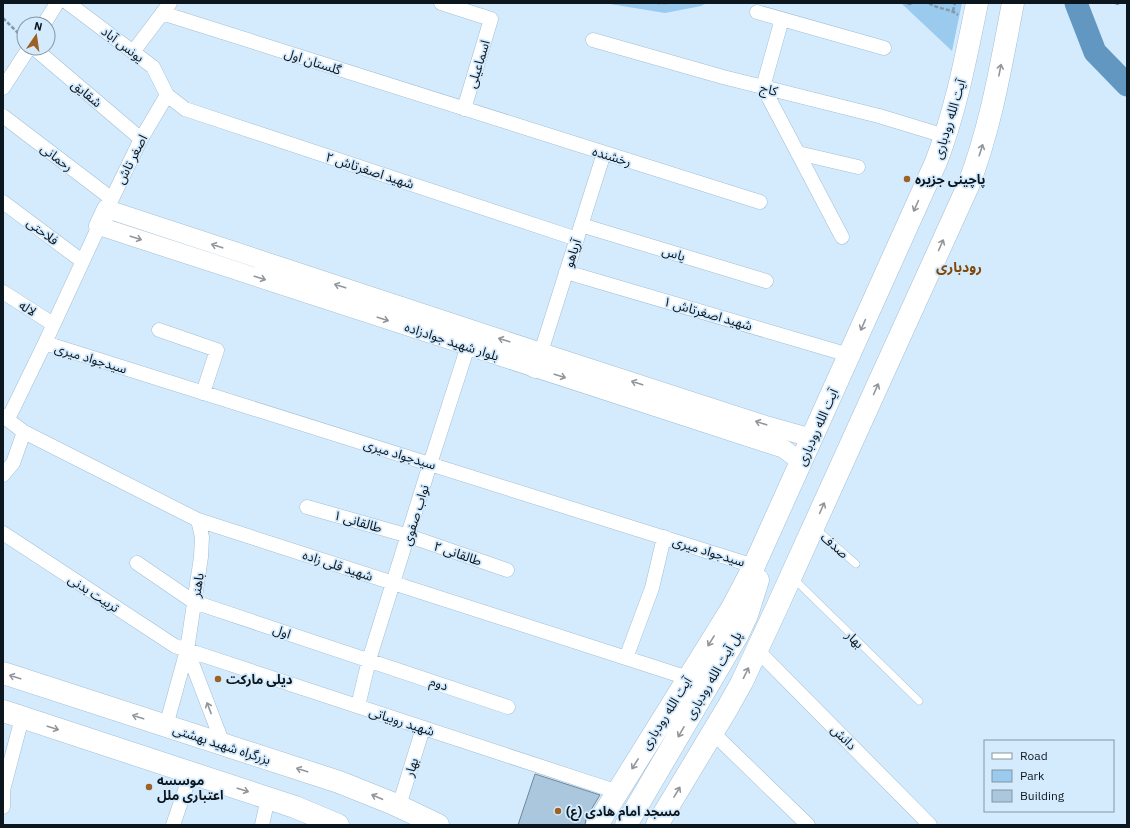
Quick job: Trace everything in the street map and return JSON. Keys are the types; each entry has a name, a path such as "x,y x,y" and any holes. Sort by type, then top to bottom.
{"main road":[{"name":"آیت الله رودباری","path":"777,516 932,171 945,136 962,76 977,3"},
{"path":"657,825 732,701 757,650 814,527 971,177 992,110 1013,3"},
{"name":"پل آیت الله رودباری","path":"626,825 737,636 747,615 755,576 777,516"},
{"name":"آیت الله رودباری","path":"597,825 732,608 755,576"},
{"name":"بزرگراه شهید بهشتی","path":"3,673 339,782 399,806 438,825"},
{"path":"13,714 307,811 338,825"},
{"path":"609,825 616,795"}],"street":[{"path":"49,16 57,3"},
{"name":"یونس آباد","path":"68,3 153,67 168,95"},
{"name":"اسماعیلی","path":"441,3 492,19 464,109"},
{"path":"133,52 166,8"},
{"name":"گلستان اول","path":"166,8 464,109"},
{"path":"757,12 884,48"},
{"path":"782,19 763,87 842,237"},
{"name":"کاج","path":"593,40 763,87 879,116 945,136"},
{"path":"3,88 25,56"},
{"name":"شقایق","path":"43,56 141,139"},
{"name":"اصغر تاش","path":"5,418 45,343 82,261 141,139 168,95"},
{"name":"شهید اصغرتاش ۲","path":"168,95 185,109 579,232"},
{"name":"رخشنده","path":"464,109 760,202"},
{"name":"رحمانی","path":"3,116 106,211"},
{"name":"آریاهو","path":"538,360 604,153"},
{"path":"798,153 858,167"},
{"name":"فلاحتی","path":"3,202 82,261"},
{"path":"106,211 538,360"},
{"name":"بلوار شهید جوادزاده","path":"106,211 468,346 538,360 812,438"},
{"name":"یاس","path":"579,232 766,281"},
{"name":"شهید اصغرتاش ۱","path":"566,272 849,355"},
{"name":"لاله","path":"3,292 53,324"},
{"path":"159,330 217,350 203,393"},
{"name":"سیدجواد میری","path":"45,343 664,537 755,576"},
{"name":"نواب صفوی","path":"358,706 369,660 468,346"},
{"name":"بلوار شهید جوادزاده","path":"538,360 784,448 801,462"},
{"path":"784,448 792,444 793,440 791,431 826,407"},
{"name":"شهید قلی زاده","path":"5,418 24,432 198,520 688,678"},
{"path":"3,475 13,463 24,432"},
{"name":"طالقانی ۱","path":"307,507 408,536"},
{"name":"باهنر","path":"166,726 187,650 201,558 202,537 198,520"},
{"name":"تربیت بدنی","path":"3,533 174,646 187,650"},
{"name":"طالقانی ۲","path":"408,536 507,570"},
{"path":"626,658 652,588 664,537"},
{"path":"137,563 194,602"},
{"name":"اول","path":"194,602 369,660"},
{"name":"باهنر","path":"187,650 223,744"},
{"name":"شهید روبیاتی","path":"187,650 358,706 616,795"},
{"name":"دانش","path":"757,650 930,825"},
{"name":"دوم","path":"369,660 508,706"},
{"path":"3,807 13,714"},
{"name":"بهار","path":"399,806 423,728"},
{"path":"713,733 808,825"},
{"path":"173,825 191,773"},
{"path":"262,825 268,798"}],"lane":[{"name":"صدف","path":"814,527 856,564"},
{"name":"بهار","path":"791,576 919,701"}],"path":[{"path":"657,3 667,3"},
{"path":"908,3 914,3"},
{"path":"929,3 936,8 953,12 959,16"},
{"path":"953,12 955,3"},
{"path":"1115,3 1120,3"},
{"path":"3,18 16,31"}],"green space":[{"path":"604,3 707,3 701,6 665,13"},
{"path":"901,3 962,3 952,51"}],"building":[{"name":"مسجد امام هادی (ع)","path":"535,774 600,795 586,818 585,825 518,825"}],"waterway":[{"path":"1076,3 1095,52 1127,85"}],"place":[{"name":"پاچینی جزیره","path":"907,179"},
{"name":"دیلی مارکت","path":"218,679"},
{"name":"موسسه اعتباری ملل","path":"149,787"},
{"name":"مسجد امام هادی (ع)","path":"558,811"}],"district":[{"name":"رودباری","path":"959,267"}]}
